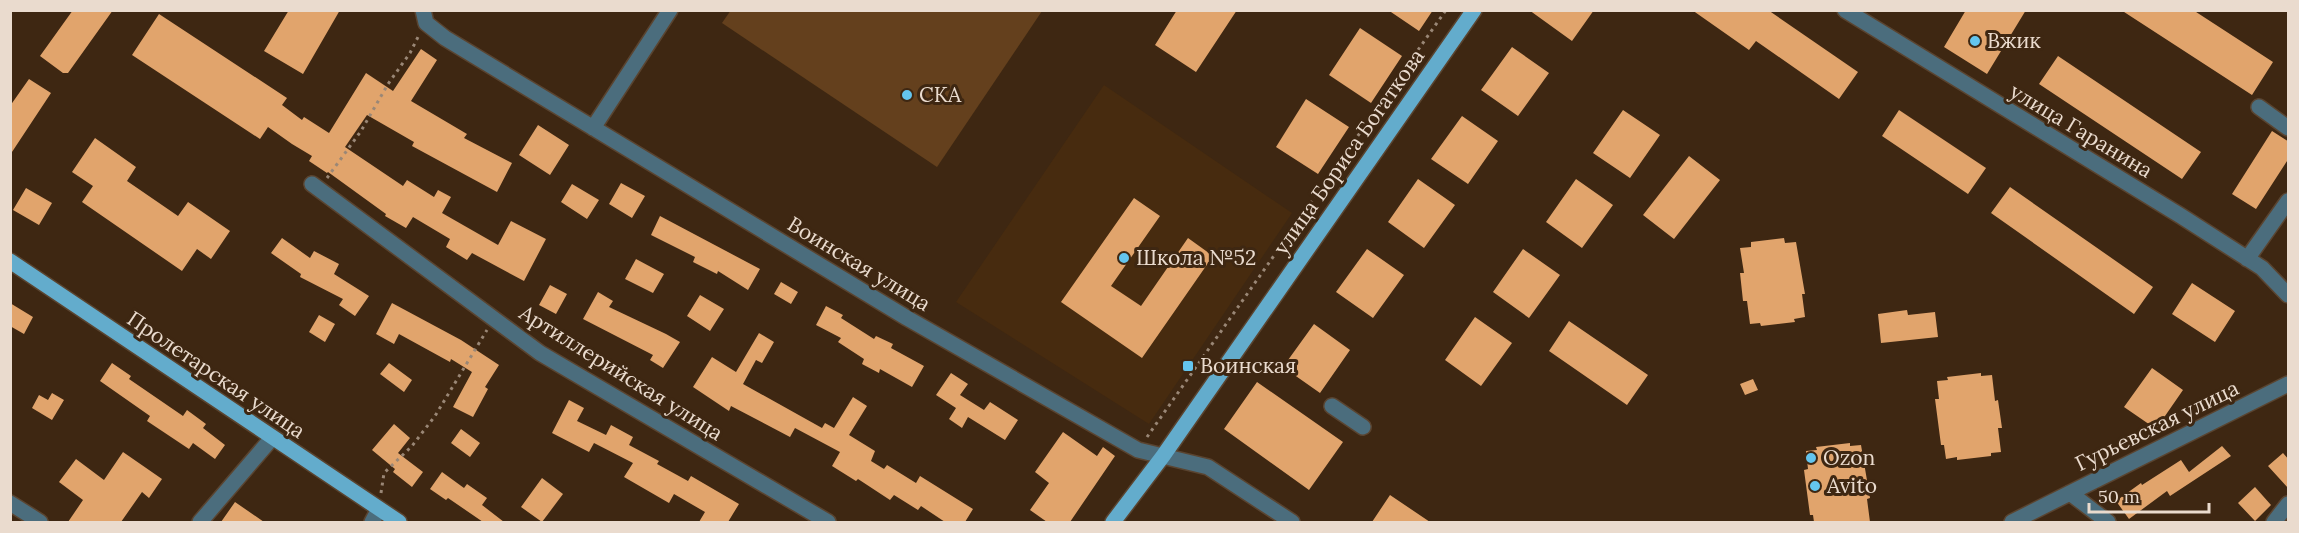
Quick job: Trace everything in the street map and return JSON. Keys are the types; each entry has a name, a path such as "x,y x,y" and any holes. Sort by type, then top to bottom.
{"main road":[{"name":"улица Бориса Богаткова","path":"1113,522 1163,456 1474,10"},
{"name":"Пролетарская улица","path":"10,261 272,438 375,516 399,522"}],"street":[{"path":"593,128 670,10"},
{"name":"улица Гаранина","path":"1845,10 2262,268 2289,295"},
{"name":"Воинская улица","path":"424,16 445,38 907,318 1138,450 1208,467 1292,522"},
{"path":"2259,107 2289,128"},
{"name":"Артиллерийская улица","path":"315,187 540,353 828,522"},
{"path":"2247,259 2289,201"},
{"name":"Гурьевская улица","path":"2012,522 2289,384"},
{"path":"1332,406 1363,427"},
{"path":"200,522 272,438"},
{"path":"2070,492 2108,522"},
{"path":"10,503 40,522"},
{"path":"2274,522 2289,504"}],"path":[{"path":"1138,450 1446,10"},
{"path":"315,187 362,131 424,16"},
{"path":"375,516 384,473 412,446 435,416 494,318"}],"shaded area":[{"name":"СКА","path":"731,10 1042,11 937,167 722,23"},
{"name":"Школа №52","path":"1104,85 1292,213 1149,424 956,302"}],"building":[{"path":"73,10 113,10 68,73 63,73 40,56"},
{"path":"289,10 340,10 303,74 264,51"},
{"path":"1177,10 1237,10 1196,72 1155,45"},
{"path":"1388,10 1433,10 1419,31"},
{"path":"1529,10 1594,10 1572,41"},
{"path":"1692,10 1768,10 1858,72 1839,99 1756,41 1749,50"},
{"path":"1966,10 2026,10 1987,74 1944,47"},
{"path":"2121,10 2193,10 2273,62 2252,95"},
{"path":"159,14 287,98 282,105 302,120 304,117 329,133 366,73 393,91 421,49 437,60 411,101 467,134 464,138 512,163 497,192 412,146 414,142 367,115 345,147 403,186 407,180 434,197 438,190 451,197 442,213 498,245 511,221 546,239 524,281 472,253 467,260 446,247 450,239 413,217 406,228 385,216 386,214 328,172 309,161 312,156 268,127 260,139 132,55"},
{"path":"1360,28 1402,56 1371,103 1329,75"},
{"path":"1512,47 1549,73 1518,116 1481,90"},
{"path":"2058,56 2201,152 2182,179 2039,84"},
{"path":"29,79 51,93 10,155 10,106"},
{"path":"1306,99 1349,127 1318,174 1276,147"},
{"path":"1623,110 1660,135 1630,178 1593,153"},
{"path":"1899,110 1986,168 1968,194 1882,136"},
{"path":"1462,116 1498,141 1468,184 1431,159"},
{"path":"538,125 569,145 550,175 519,155"},
{"path":"2272,131 2289,142 2289,158 2256,209 2232,194"},
{"path":"95,138 136,167 127,181 178,216 188,202 230,231 211,259 197,249 182,271 82,202 93,186 72,172"},
{"path":"1689,156 1720,180 1674,239 1643,215"},
{"path":"1418,179 1455,205 1424,248 1388,222"},
{"path":"1576,179 1613,205 1582,248 1546,222"},
{"path":"621,183 645,196 632,218 609,204"},
{"path":"572,184 599,200 587,219 561,202"},
{"path":"2010,187 2153,287 2134,314 1991,213"},
{"path":"26,188 52,203 39,225 13,210"},
{"path":"1134,198 1160,216 1111,286 1141,306 1188,238 1213,256 1142,358 1061,302"},
{"path":"660,216 760,269 748,290 718,271 717,274 693,262 695,257 651,235"},
{"path":"282,238 310,258 314,251 339,264 334,274 369,296 355,316 339,305 343,299 300,277 301,274 271,253"},
{"path":"1784,238 1785,243 1796,242 1805,294 1802,294 1805,317 1794,319 1795,322 1761,326 1760,323 1750,324 1747,301 1743,301 1740,273 1744,273 1740,248 1751,247 1751,242"},
{"path":"1367,249 1404,275 1373,318 1336,292"},
{"path":"1523,249 1560,275 1529,318 1493,292"},
{"path":"636,259 664,274 653,293 625,279"},
{"path":"781,282 798,292 791,304 774,294"},
{"path":"2192,283 2235,311 2215,342 2172,314"},
{"path":"550,285 567,294 556,314 539,305"},
{"path":"598,292 613,301 609,307 680,342 663,368 650,360 653,355 583,319"},
{"path":"700,295 724,309 710,331 687,316"},
{"path":"10,303 33,317 24,334 10,326"},
{"path":"392,303 461,340 499,365 485,387 488,389 473,417 453,407 472,372 451,359 450,362 399,334 394,344 376,334"},
{"path":"826,306 843,315 841,318 874,339 876,336 893,344 891,348 924,366 912,387 880,369 879,373 862,364 864,359 838,342 841,338 816,325"},
{"path":"1907,310 1908,315 1935,312 1938,337 1881,343 1878,314"},
{"path":"319,315 335,324 325,342 309,332"},
{"path":"1475,317 1512,343 1481,386 1445,360"},
{"path":"1569,321 1648,375 1627,405 1549,351"},
{"path":"1314,324 1350,350 1320,393 1283,367"},
{"path":"759,333 774,342 762,363 756,360 743,384 822,428 825,423 834,428 853,397 867,406 849,435 875,451 871,461 884,469 887,465 916,483 920,476 973,509 965,522 945,522 921,506 918,510 894,495 890,500 858,479 856,481 832,466 840,452 795,428 790,437 731,406 729,411 693,387 712,357 736,372"},
{"path":"112,363 131,376 129,379 183,416 187,410 206,424 203,428 225,445 215,459 193,443 189,449 147,421 150,416 100,381"},
{"path":"389,363 412,380 404,392 380,374"},
{"path":"2152,368 2183,390 2156,429 2124,407"},
{"path":"951,373 968,384 960,395 984,410 990,402 1018,420 1005,440 968,417 962,428 949,419 956,408 936,395"},
{"path":"1981,373 1981,376 1992,375 1995,401 1998,400 2002,428 1998,428 2001,452 1991,453 1991,456 1946,459 1944,445 1941,445 1935,399 1939,399 1937,381 1948,380 1947,377"},
{"path":"1753,379 1758,390 1745,395 1740,384"},
{"path":"1257,382 1343,442 1309,490 1224,429"},
{"path":"52,393 64,400 52,420 32,408 39,395 48,400"},
{"path":"569,400 584,408 577,421 606,435 611,425 633,437 629,445 659,461 657,464 688,481 691,476 739,504 728,522 699,522 705,512 674,494 669,503 624,477 633,463 594,443 589,452 552,433"},
{"path":"394,424 410,438 398,453 423,472 412,487 393,472 395,469 372,450"},
{"path":"461,429 480,443 470,457 451,443"},
{"path":"1063,432 1097,456 1103,447 1115,456 1070,522 1047,522 1030,510 1049,483 1035,472"},
{"path":"1850,443 1850,446 1861,445 1870,498 1867,499 1870,522 1814,522 1813,515 1810,515 1804,470 1808,469 1806,451 1817,450 1816,447"},
{"path":"2222,446 2231,456 2170,496 2167,491 2129,519 2116,501 2141,483 2142,485 2181,460 2189,472"},
{"path":"123,452 162,479 149,498 142,492 121,522 68,522 83,500 59,482 76,459 104,480"},
{"path":"2283,453 2289,460 2289,489 2268,466"},
{"path":"442,472 464,488 467,484 487,498 482,505 504,522 483,522 448,498 446,500 430,489"},
{"path":"542,478 563,494 542,522 521,507"},
{"path":"2255,487 2271,505 2255,521 2238,503"},
{"path":"1390,495 1430,522 1372,522"},
{"path":"235,502 264,522 221,522"}],"place":[{"name":"Вжик","path":"1975,41"},
{"name":"СКА","path":"907,95"},
{"name":"Школа №52","path":"1124,258"},
{"name":"Воинская","path":"1188,366"},
{"name":"Ozon","path":"1811,458"},
{"name":"Avito","path":"1815,486"}]}
